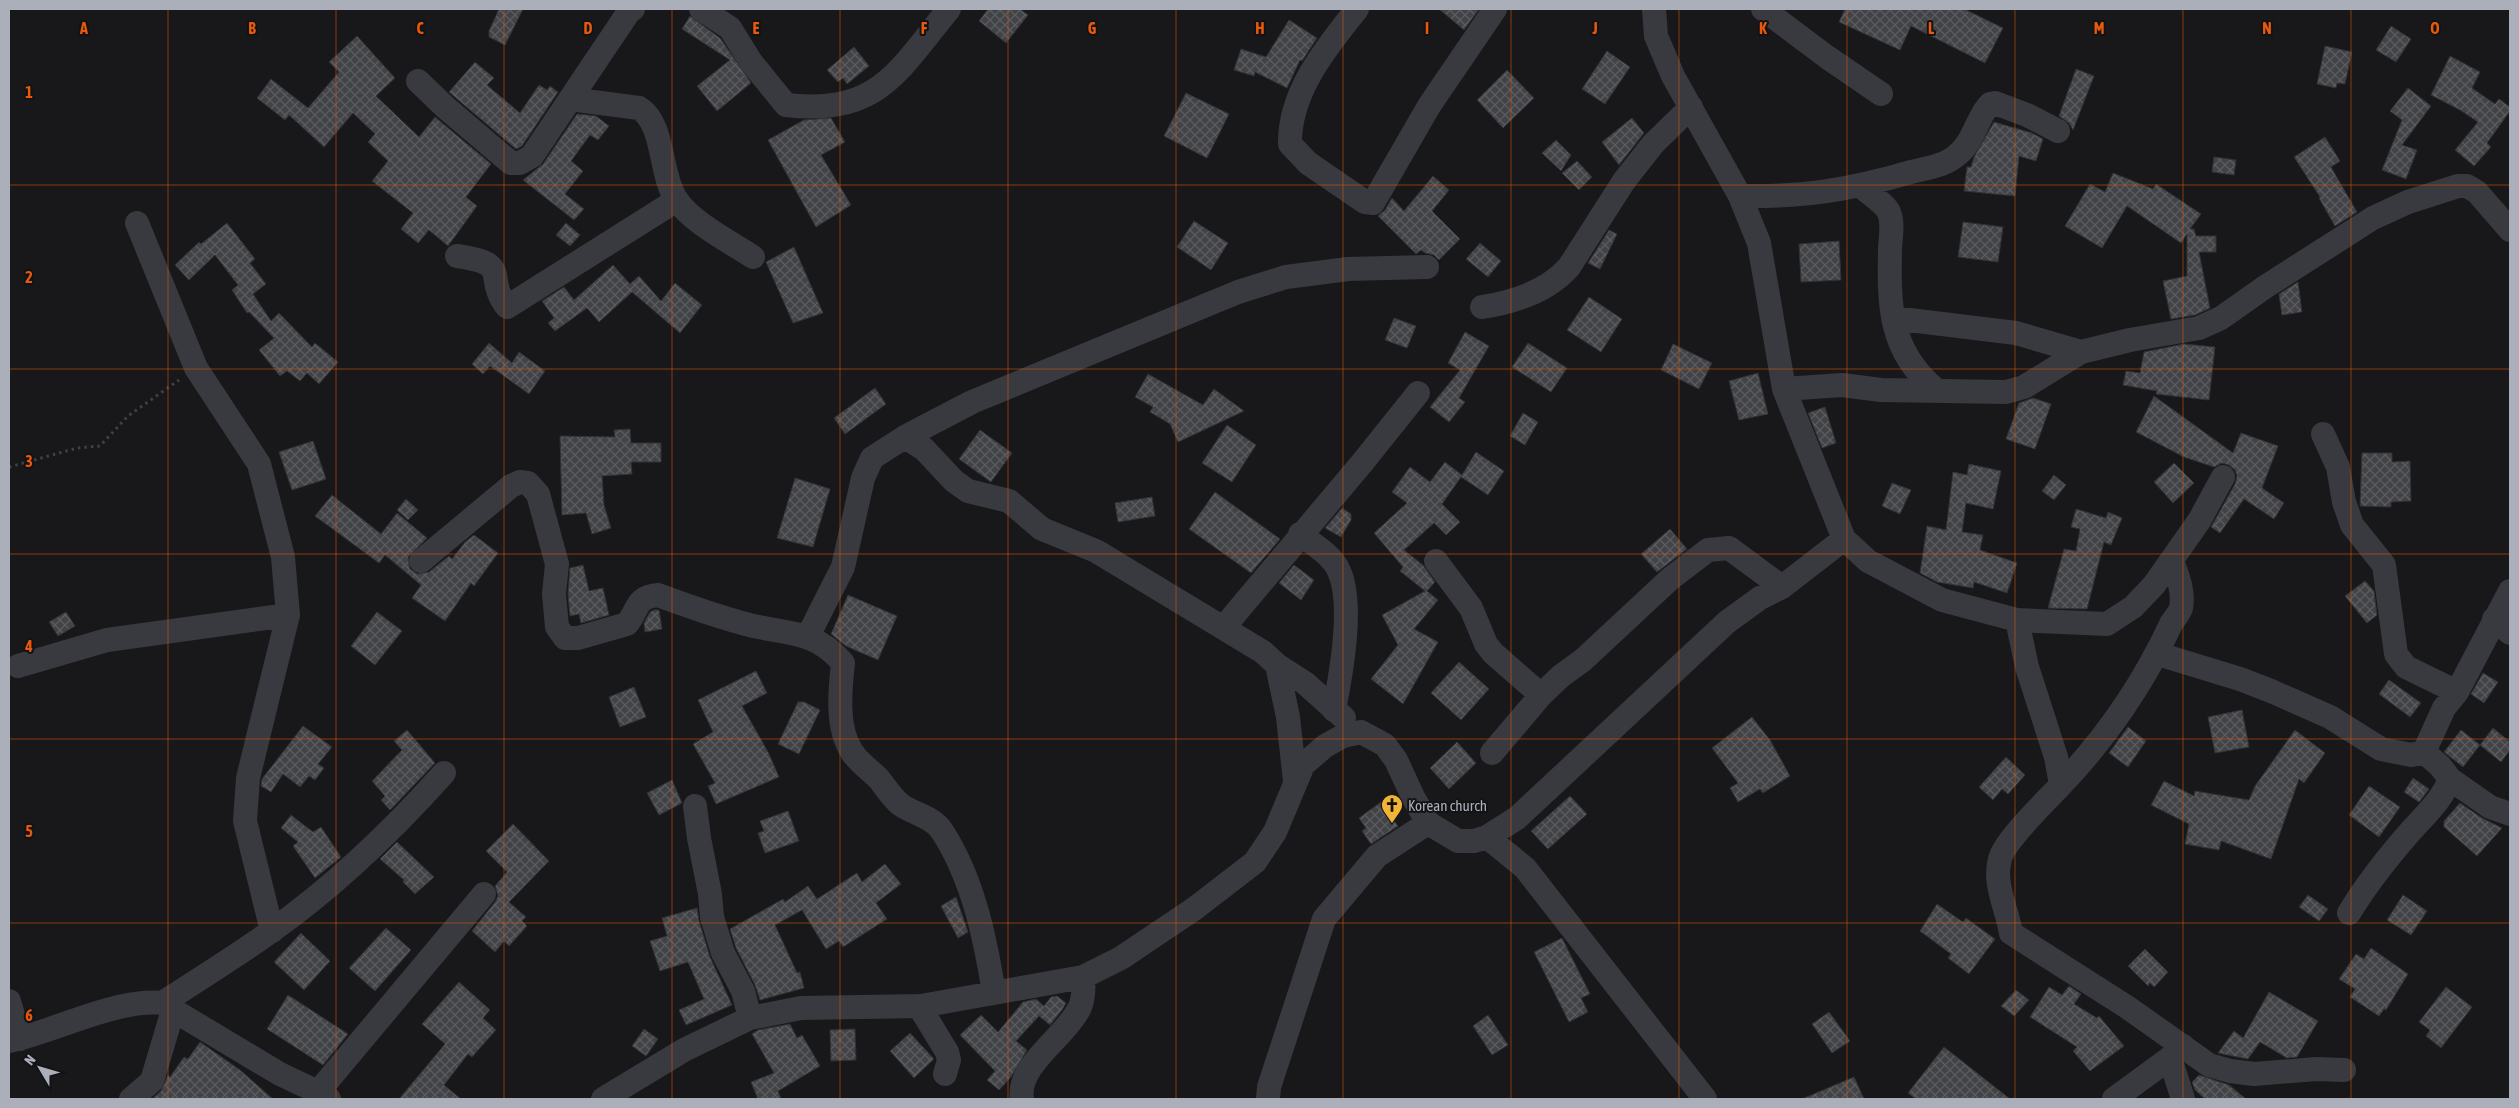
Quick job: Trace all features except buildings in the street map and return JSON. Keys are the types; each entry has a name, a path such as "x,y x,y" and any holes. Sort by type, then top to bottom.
{"street":[{"path":"418,81 445,107 511,163 520,163 532,156 628,13 633,9"},
{"path":"700,9 730,28 751,62 786,106 800,107 835,106 864,98 890,81 948,9"},
{"path":"1357,9 1305,82 1294,105 1290,128 1290,144 1308,163 1365,202 1373,203 1429,106 1495,9"},
{"path":"1654,9 1656,36 1673,76 1740,196 1759,243 1784,389 1844,539 1868,561 1942,600 2017,620 2107,624 2133,607 2154,585 2199,521 2223,477"},
{"path":"1763,9 1827,57 1881,94"},
{"path":"570,100 639,108 647,113 653,122 668,184 677,200 702,224 753,257"},
{"path":"1740,196 1781,197 1829,193 1944,163 1957,156 1967,145 1990,104 2026,115 2058,131"},
{"path":"1482,307 1504,304 1558,280 1569,267 1624,181 1653,144 1691,107"},
{"path":"1861,186 1887,208 1891,222 1889,291 1896,334 1908,360 1919,376 1936,390"},
{"path":"1784,389 1842,385 1881,390 2006,392 2024,387 2081,352 2206,324 2221,318 2265,287 2373,218 2408,202 2458,186 2468,186 2477,192 2510,230"},
{"path":"457,256 487,262 494,269 502,300 507,307 677,200"},
{"path":"137,223 196,368 259,464 283,558 288,615 248,778 245,821 272,931"},
{"path":"808,636 843,567 863,478 872,458 904,437 972,402 1238,292 1286,278 1348,269 1427,267"},
{"path":"1893,318 2016,333 2081,352"},
{"path":"1224,627 1300,534 1362,463 1418,393"},
{"path":"2323,434 2338,467 2344,502 2352,525 2384,565 2396,654 2406,668 2457,692"},
{"path":"904,437 924,449 954,481 968,491 1009,501 1020,508 1042,529 1096,551 1263,652 1277,665 1305,683 1361,732 1385,745 1396,760 1428,823 1458,841 1487,837 1517,818 1727,622 1760,598 1782,587 1844,539"},
{"path":"421,560 511,486 520,482 528,483 538,494 557,564 554,594 557,627 565,638 578,638 627,624 638,603 647,596 658,595 743,624 808,636 833,652 843,663 839,701 846,738 852,751 897,802 930,820 941,829 956,855 970,889 986,944 994,993"},
{"path":"1300,534 1330,557 1340,572 1345,617 1343,661 1334,710"},
{"path":"1492,753 1542,694 1561,676 1583,660 1670,579 1708,550 1729,548 1782,587"},
{"path":"1436,560 1471,608 1483,638 1493,653 1542,694"},
{"path":"2172,561 2182,590 2180,611 2172,622 2158,654 2121,712 2061,785 2018,831 2000,857 1997,878 2011,933 2127,1007 2177,1052 2230,1071 2254,1074 2317,1069 2344,1070"},
{"path":"2424,752 2444,708 2502,626 2510,591"},
{"path":"18,666 107,640 288,615"},
{"path":"2017,620 2027,667 2056,757 2061,785"},
{"path":"2158,654 2224,673 2271,691 2330,717 2381,749 2411,755 2424,752"},
{"path":"1277,665 1288,717 1295,781"},
{"path":"603,1099 684,1050 750,1018 800,1008 919,1006 1083,977 1121,958 1194,909 1255,862 1275,832 1295,781 1303,766 1325,746 1343,736 1361,732"},
{"path":"2424,752 2440,766 2450,779 2490,807 2510,814"},
{"path":"131,1099 152,1081 168,1006 272,931 325,888 404,818 444,773"},
{"path":"2349,913 2388,860 2428,813 2450,779"},
{"path":"695,806 698,838 710,894 712,917 724,953 743,991 750,1018"},
{"path":"1268,1099 1269,1087 1324,919 1376,856 1428,823"},
{"path":"1487,837 1525,868 1705,1099"},
{"path":"9,1001 15,1040 84,1017 142,1004 168,1006 280,1074 324,1096 484,894"},
{"path":"1022,1099 1022,1087 1031,1067 1079,1009 1084,996 1083,977"},
{"path":"919,1006 947,1052 949,1060 945,1074"},
{"path":"2114,1099 2177,1052"},
{"path":"2177,1052 2183,1099"}],"path":[{"path":"9,467 78,448 100,446 128,416 196,368"}],"place":[{"name":"Korean church","path":"1392,824"}]}
